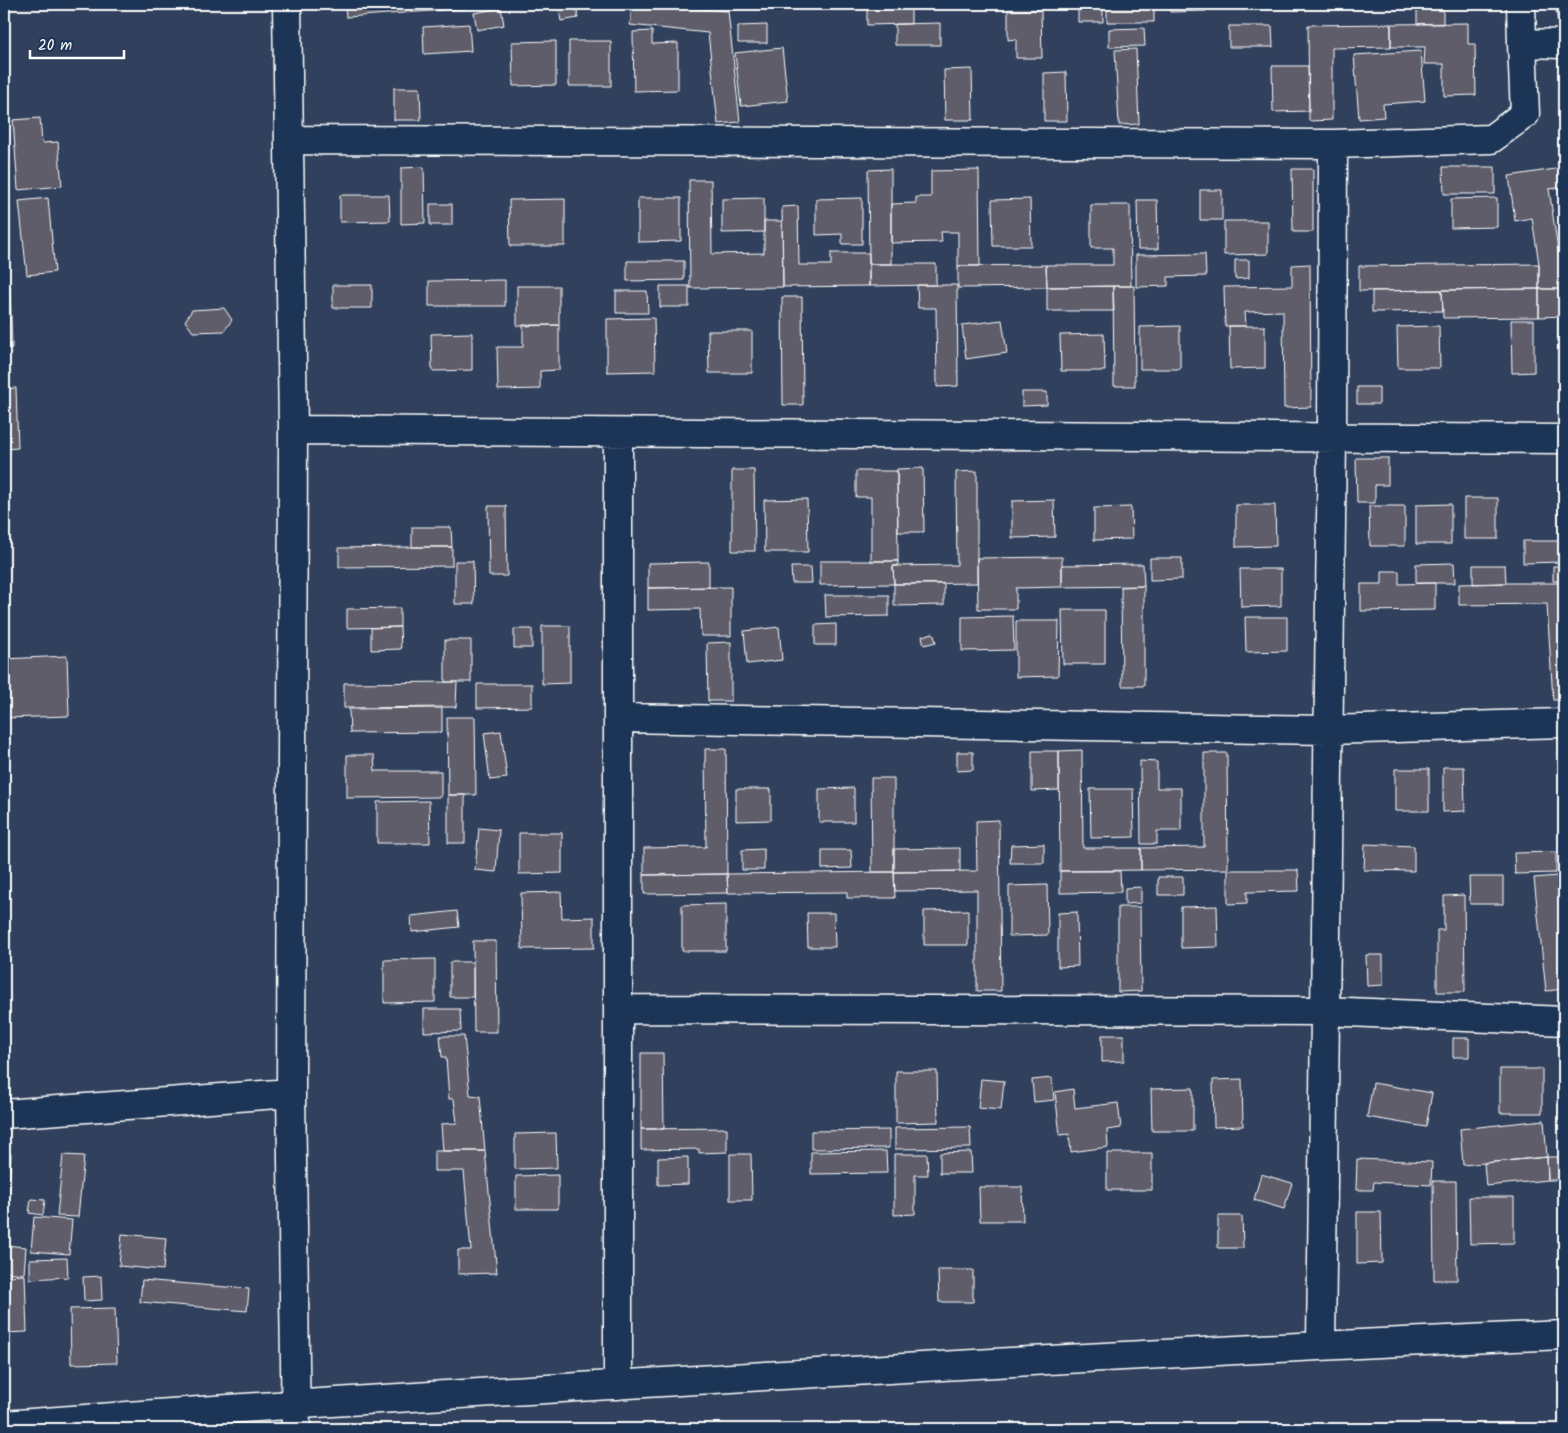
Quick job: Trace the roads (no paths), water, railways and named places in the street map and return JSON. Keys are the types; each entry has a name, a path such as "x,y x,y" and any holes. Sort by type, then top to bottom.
{"street":[{"path":"287,4 293,430 291,1093 296,1416"},
{"path":"289,140 1333,144 1491,139 1525,114 1521,4"},
{"path":"1522,43 1564,44"},
{"path":"1321,1345 1332,437 1333,144"},
{"path":"293,430 618,434 1564,438"},
{"path":"618,434 618,1384"},
{"path":"618,718 1328,730 1564,723"},
{"path":"618,1009 1324,1011 1564,1022"},
{"path":"4,1114 291,1093"},
{"path":"4,1425 296,1416 618,1384 1321,1345 1564,1335"}]}
